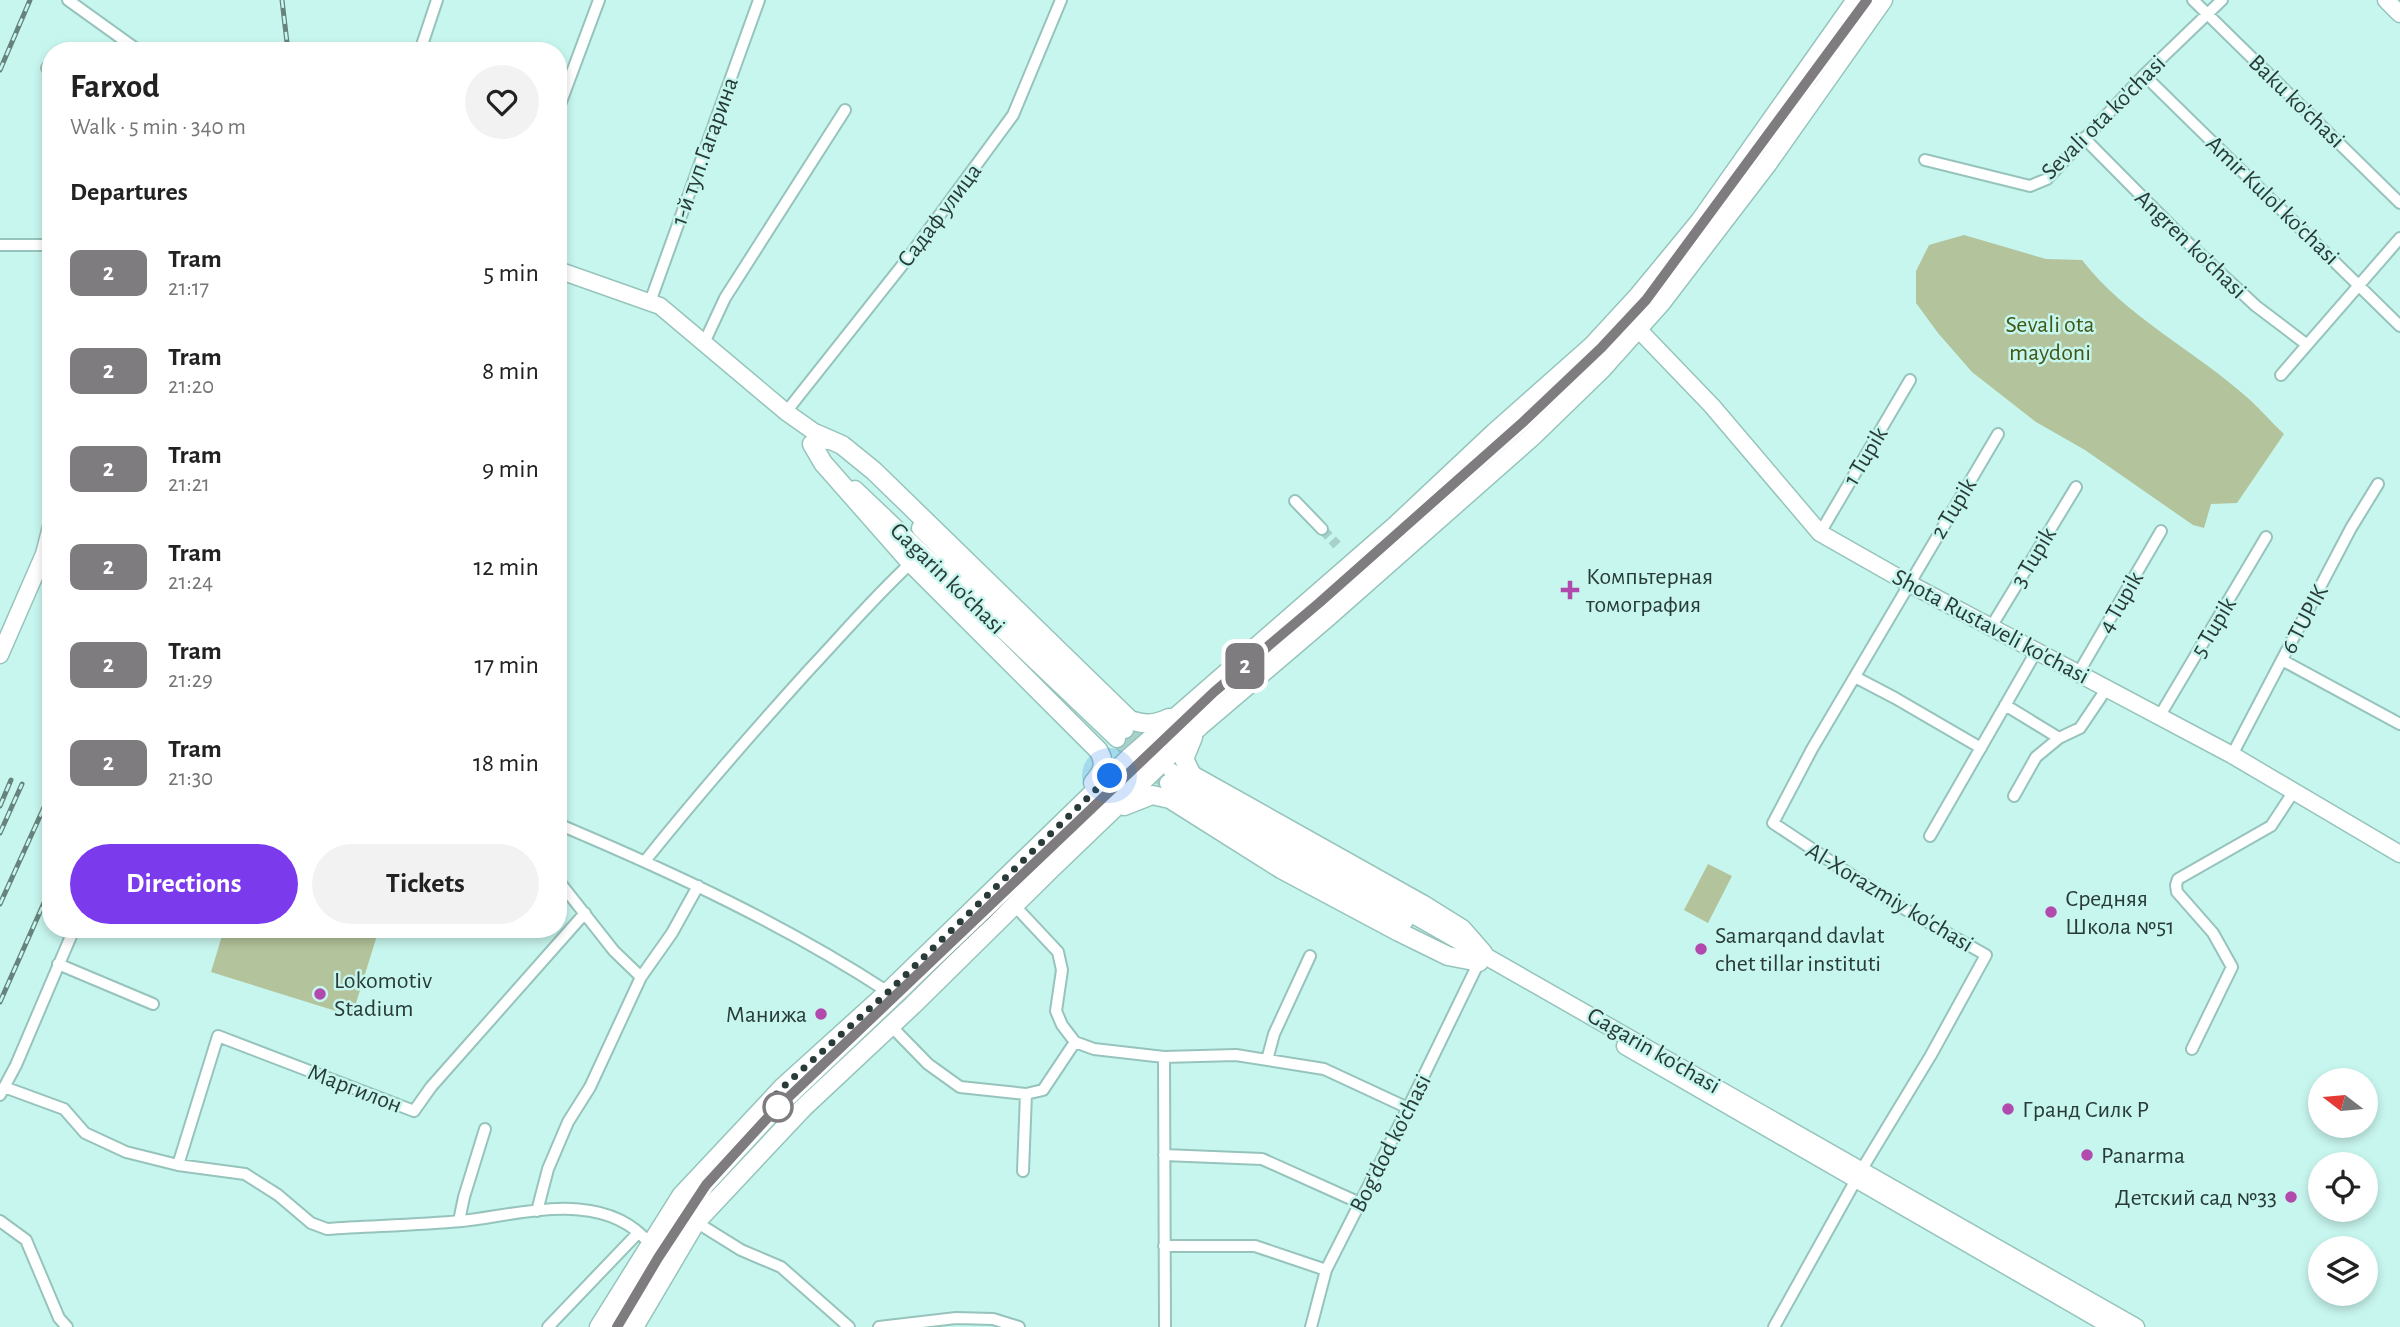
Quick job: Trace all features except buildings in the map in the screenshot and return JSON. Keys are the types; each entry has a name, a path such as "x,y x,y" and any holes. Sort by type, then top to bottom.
{"main road":[{"path":"599,1327 644,1238 783,1087 888,992 1070,814 1592,346 1639,295 1700,221 1856,0"},
{"path":"634,1327 696,1222 803,1108 1200,726 1533,436 1602,369 1638,329 1768,163 1883,0"},
{"path":"2386,0 2400,14"},
{"path":"1806,73 1823,86"},
{"name":"Gagarin ko'chasi","path":"567,273 660,306 815,439 858,467 1121,735"},
{"name":"Shota Rustaveli ko'chasi","path":"1638,329 1712,407 1820,533 1908,583 2232,755 2400,854"},
{"path":"1070,814 1102,770 1102,756 911,563 822,463 815,439 842,445 874,471 1130,720 1153,724 1187,707"},
{"path":"0,655 42,559"},
{"path":"1311,598 1328,617"},
{"path":"1200,726 1185,754 1185,765 1192,775 1462,929 1481,958"},
{"name":"Gagarin ko'chasi","path":"1170,778 1197,805 1227,824 1481,958 1859,1175 2136,1327"},
{"path":"1105,816 1145,797 1163,796 1281,869 1399,932 1448,956 1481,958"},
{"path":"1035,849 1051,869"},
{"name":"Gagarin ko'chasi","path":"1859,1175 2112,1327"}],"street":[{"path":"68,0 126,42"},
{"path":"423,42 437,0"},
{"path":"567,86 599,0"},
{"name":"1-й туп.Гагарина","path":"650,302 759,0"},
{"name":"Садаф улица","path":"786,412 908,258 1013,115 1030,80 1061,0"},
{"name":"Baku ko'chasi","path":"2193,0 2400,203"},
{"name":"Sevali ota ko'chasi","path":"1925,160 2030,186 2047,179 2144,75 2222,0"},
{"name":"Amir Kulol ko'chasi","path":"2144,75 2400,326"},
{"path":"704,342 725,298 845,110"},
{"name":"Angren ko'chasi","path":"2084,138 2256,306 2306,344"},
{"path":"2281,375 2400,238"},
{"path":"0,245 42,245"},
{"name":"1 Tupik","path":"1820,533 1910,380"},
{"name":"2 Tupik","path":"1908,583 1997,433"},
{"name":"6 TUPIK","path":"2232,755 2351,528 2378,484"},
{"name":"3 Tupik","path":"1991,627 2076,487"},
{"path":"1295,501 1322,529"},
{"name":"4 Tupik","path":"2078,672 2161,531"},
{"name":"5 Tupik","path":"2159,717 2266,537"},
{"path":"645,861 687,808 773,710 882,589 911,563"},
{"name":"Al-Xorazmiy ko'chasi","path":"1774,1327 1986,955 1892,902 1773,823 1812,749 1908,583"},
{"path":"1930,836 2037,650"},
{"path":"2281,660 2400,724"},
{"path":"1855,677 1981,748"},
{"path":"2014,796 2029,765 2059,738 2080,728 2107,688"},
{"path":"2005,705 2059,738"},
{"path":"2192,1049 2232,967 2213,933 2178,892 2178,879 2271,827 2294,790"},
{"path":"567,831 645,861 698,886 824,952 888,992"},
{"path":"537,1211 548,1169 568,1122 590,1087 641,977 672,933 698,886"},
{"path":"567,891 614,951 641,977"},
{"path":"1014,905 1058,953 1062,970 1056,1011 1062,1025 1075,1042 1094,1049 1164,1057 1236,1055 1324,1069 1408,1108"},
{"name":"Маргилон","path":"567,933 585,913"},
{"path":"70,938 16,1065 2,1091 64,1109 85,1133 127,1152 178,1165 245,1174 278,1195 311,1223 327,1229 460,1221 564,1208 586,1209 607,1214 644,1238 666,1272"},
{"name":"Маргилон","path":"178,1165 218,1036 414,1111 431,1087 563,938"},
{"path":"1267,1060 1274,1034 1310,956"},
{"name":"Bog'dod ko'chasi","path":"1311,1327 1326,1270 1481,958"},
{"path":"58,964 153,1004"},
{"path":"891,1026 928,1064 960,1087 1027,1094 1043,1090 1075,1042"},
{"path":"1164,1057 1165,1327"},
{"path":"1023,1171 1027,1094"},
{"path":"460,1221 464,1198 485,1129"},
{"path":"1164,1156 1262,1159 1360,1203"},
{"path":"0,1221 26,1240 59,1318 67,1327"},
{"path":"696,1222 741,1250 781,1267 849,1327"},
{"path":"548,1327 644,1238"},
{"path":"1164,1246 1255,1246 1326,1270"},
{"path":"48,1327 59,1318"},
{"path":"878,1327 956,1318 993,1319 1019,1327"}],"green space":[{"name":"Sevali ota maydoni","path":"1964,235 2046,259 2082,260 2100,281 2141,317 2253,403 2284,434 2237,503 2211,504 2204,528 2193,525 2085,450 2036,422 1972,372 1916,303 1916,271 1929,245"},
{"path":"1708,864 1732,876 1708,923 1684,910"},
{"name":"Lokomotiv Stadium","path":"221,938 376,938 352,1016 211,972"}],"tunnel":[{"path":"1322,529 1337,545"},
{"path":"1125,730 1171,771"},
{"path":"1117,739 1168,783"}],"tram line":[{"name":"2","path":"617,1327 706,1185 771,1114 1214,692 1522,423 1602,347 1646,300 1867,0"},
{"path":"622,1327 668,1251 700,1205 756,1136 988,918 1106,799 1214,700 1526,428 1651,304 1873,0"}],"railway":[{"path":"0,70 30,0"},
{"path":"282,0 287,42"},
{"path":"0,806 11,780"},
{"path":"0,833 22,784"},
{"path":"0,904 42,812"},
{"path":"0,1002 42,907"}],"place":[{"name":"Компьтерная томография","path":"1570,590"},
{"name":"Средняя Школа №51","path":"2051,912"},
{"name":"Samarqand davlat chet tillar instituti","path":"1701,949"},
{"name":"Lokomotiv Stadium","path":"320,994"},
{"name":"Манижа","path":"821,1014"},
{"name":"Гранд Силк Р","path":"2008,1109"},
{"name":"Panarma","path":"2087,1155"},
{"name":"Детский сад №33","path":"2291,1197"}],"route":[{"path":"778,1107 767,1104 888,992 1110,776"}]}
